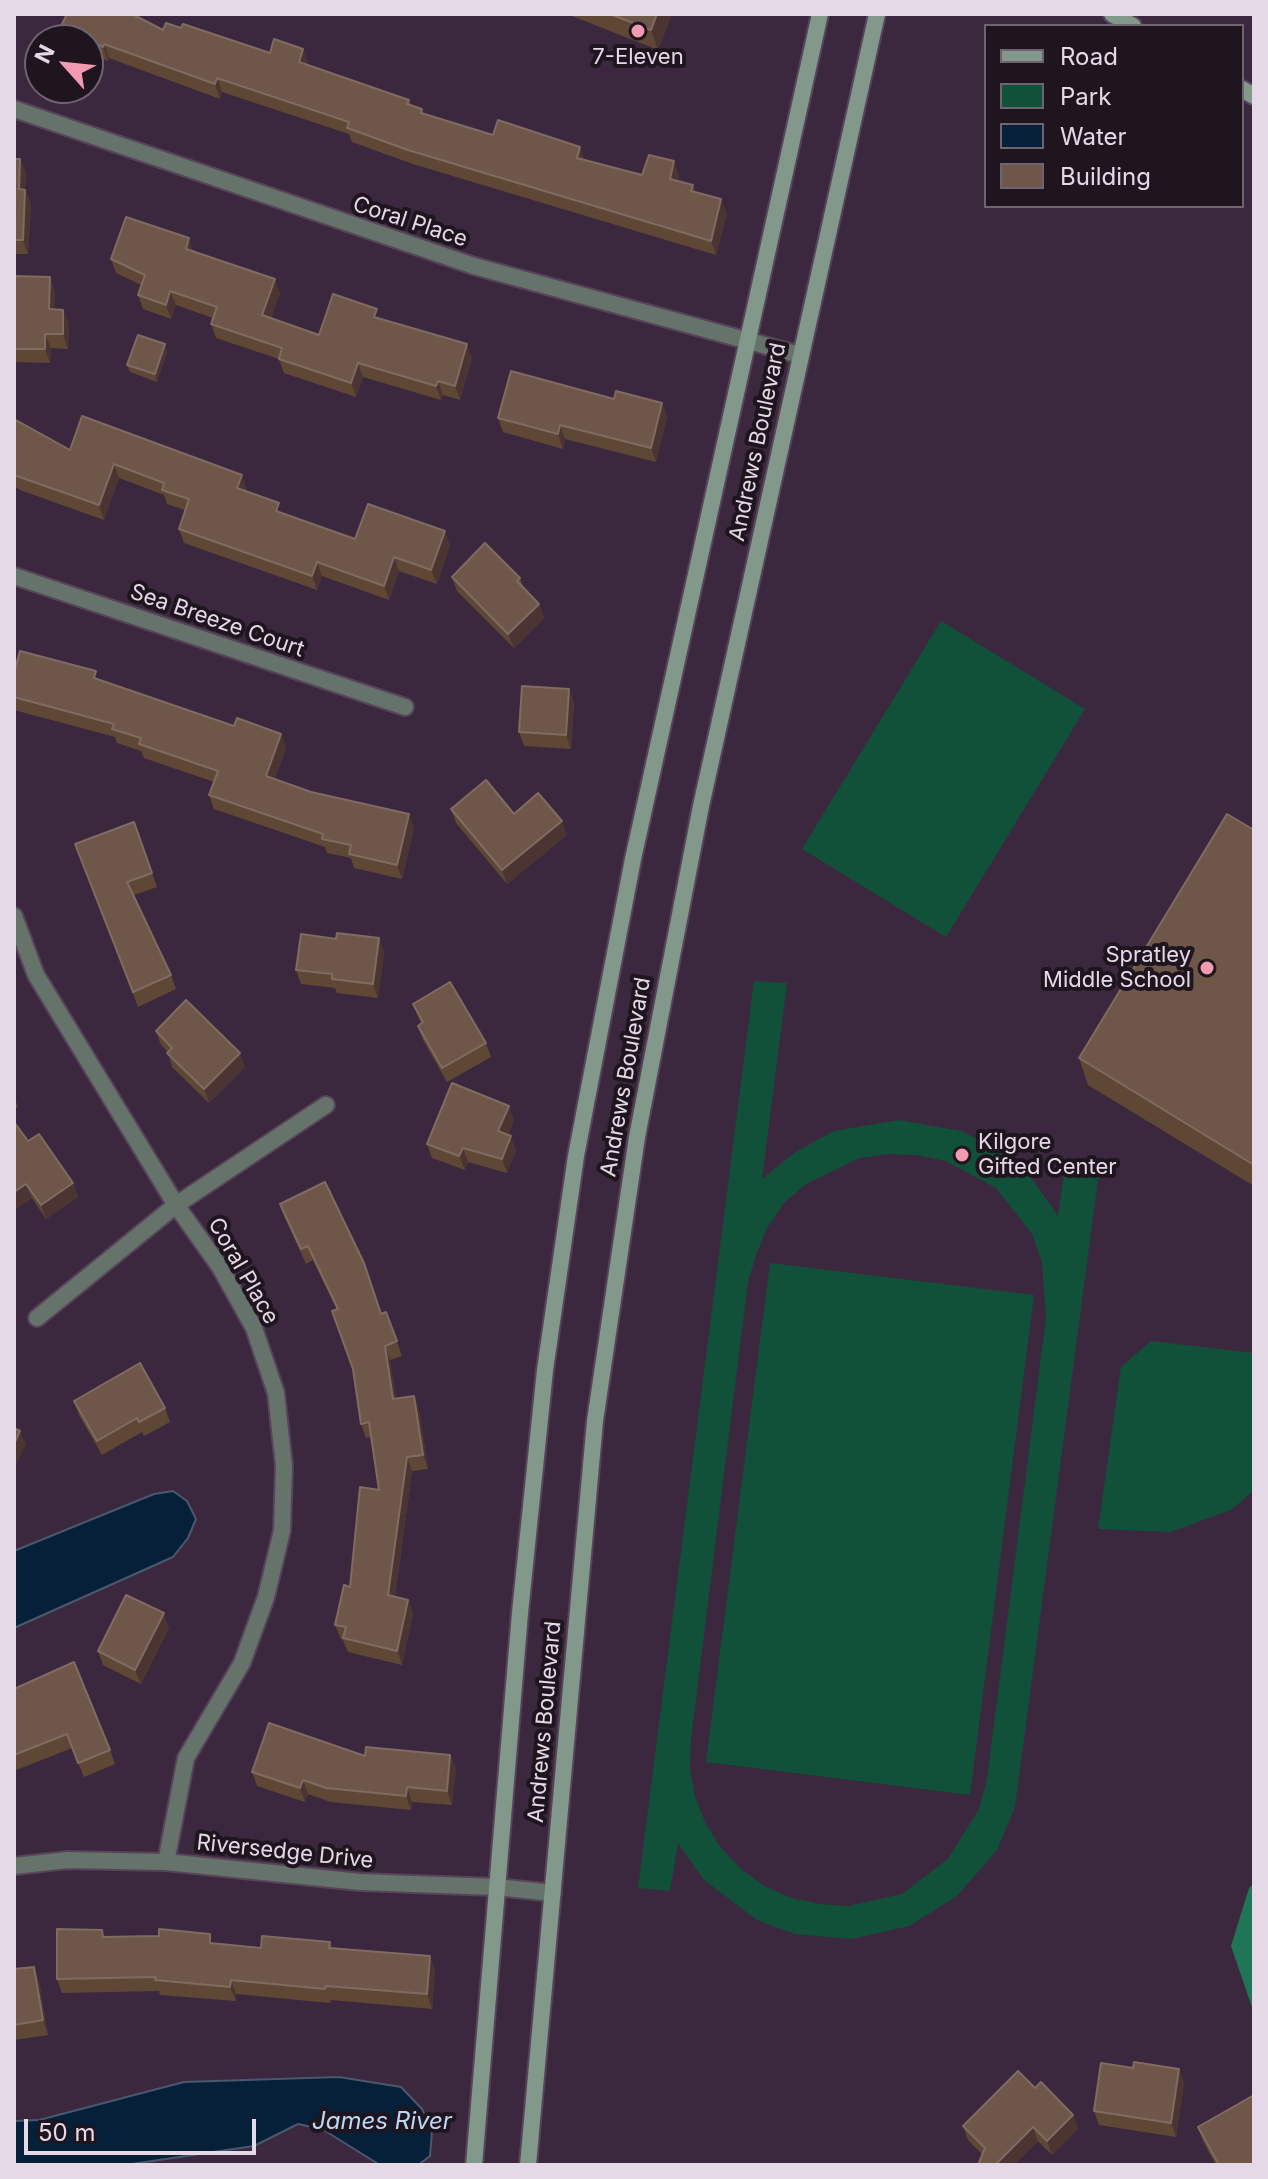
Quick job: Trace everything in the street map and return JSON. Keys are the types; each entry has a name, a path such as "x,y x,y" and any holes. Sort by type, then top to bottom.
{"street":[{"name":"Andrews Boulevard","path":"474,2165 496,1887 545,1370 574,1170 633,859 820,14"},
{"name":"Andrews Boulevard","path":"528,2165 595,1421 637,1137 701,806 877,14"},
{"path":"1112,14 1130,24"},
{"name":"Coral Place","path":"14,109 383,238 800,355"},
{"name":"Sea Breeze Court","path":"14,576 405,707"},
{"name":"Coral Place","path":"14,916 36,975 176,1205 220,1267 254,1328 276,1393 284,1466 282,1531 266,1597 242,1663 186,1758 166,1862"},
{"path":"37,1318 176,1205 326,1105"},
{"name":"Riversedge Drive","path":"14,1866 68,1860 166,1862 360,1882 496,1887 553,1893"}],"green space":[{"path":"941,621 1085,709 946,937 802,849"},
{"path":"754,981 787,983 762,1179 794,1153 834,1131 899,1120 961,1131 999,1150 1033,1180 1058,1216 1065,1167 1099,1172 1015,1807 997,1850 957,1896 909,1926 851,1939 795,1934 757,1920 704,1880 678,1843 670,1891 638,1888","holes":["888,1154 917,1155 946,1161 996,1188 1032,1234 1042,1262 1046,1318 987,1779 979,1809 948,1859 902,1894 848,1906 820,1904 791,1898 764,1886 741,1869 721,1848 706,1824 695,1797 690,1769 691,1739 748,1282 767,1228 784,1203 806,1184 859,1158"]},
{"path":"770,1263 1034,1295 970,1795 706,1762"},
{"path":"1151,1341 1254,1353 1254,1490 1231,1510 1170,1532 1098,1529 1121,1367"},
{"path":"1254,1884 1254,2013 1231,1946 1249,1888"}],"water":[{"path":"173,1491 187,1501 196,1519 188,1538 173,1557 14,1628 14,1551 154,1494"},
{"name":"James River","path":"339,2077 401,2087 422,2109 432,2131 430,2156 418,2165 380,2165 322,2129 298,2124 254,2146 125,2165 14,2165 14,2121 39,2120 184,2082"}],"building":[{"path":"67,14 132,14 163,30 166,23 181,28 183,24 270,53 274,39 303,49 299,62 409,100 407,104 422,109 421,113 493,135 498,120 580,147 577,158 642,175 649,155 674,161 670,179 693,185 691,191 721,199 711,241 408,150 347,128 349,122 217,78 215,84 104,44 104,24 62,24"},
{"path":"610,14 657,14 651,30"},
{"path":"14,159 20,159 19,189 25,190 23,240 14,240"},
{"path":"126,217 189,238 186,249 275,279 262,315 319,335 333,294 377,309 374,317 467,344 455,386 438,381 436,386 358,363 351,383 279,359 282,348 211,324 217,307 170,291 166,305 138,295 145,275 111,259"},
{"path":"14,276 50,277 49,309 63,310 63,334 45,334 45,349 14,349"},
{"path":"138,335 165,344 155,374 127,365"},
{"path":"511,371 614,399 616,391 662,403 651,448 560,425 558,434 498,418"},
{"path":"82,416 242,475 237,488 279,503 276,511 355,539 368,504 445,531 431,570 394,557 384,586 317,562 312,576 179,529 189,499 162,490 164,483 114,464 99,505 14,475 14,419 70,450"},
{"path":"485,543 520,578 517,581 539,604 508,634 452,577"},
{"path":"20,651 96,671 94,678 234,726 237,718 281,734 266,776 311,792 409,814 397,865 349,854 351,845 322,839 323,834 209,795 218,771 139,744 141,738 112,729 114,724 14,697 14,673"},
{"path":"522,686 569,689 566,735 519,732"},
{"path":"486,780 514,814 538,793 562,821 502,870 451,809"},
{"name":"Spratley Middle School","path":"1227,814 1254,830 1254,1165 1079,1058"},
{"path":"134,822 152,873 127,882 171,975 133,992 75,844"},
{"path":"337,933 379,938 373,984 332,979 332,974 296,970 301,934 336,939"},
{"path":"450,982 486,1043 442,1068 418,1026 423,1022 413,1004"},
{"path":"186,1000 240,1053 204,1089 167,1053 172,1048 156,1031"},
{"path":"452,1083 509,1106 498,1131 511,1136 502,1159 463,1148 459,1156 427,1144"},
{"path":"14,1122 28,1141 39,1134 73,1183 41,1205 26,1184 14,1192"},
{"path":"325,1182 364,1263 381,1314 386,1312 397,1341 385,1346 393,1399 414,1396 423,1455 407,1457 388,1595 408,1600 397,1651 343,1638 346,1627 335,1625 344,1585 350,1587 360,1487 379,1490 369,1422 361,1424 353,1369 332,1311 338,1309 308,1246 301,1249 280,1204"},
{"path":"140,1363 165,1408 139,1422 137,1418 97,1441 74,1401"},
{"path":"14,1428 20,1431 14,1444"},
{"path":"126,1595 164,1613 135,1670 98,1651"},
{"path":"74,1662 110,1750 78,1763 67,1734 14,1755 14,1689"},
{"path":"269,1723 365,1756 366,1747 450,1755 447,1791 407,1787 406,1796 326,1788 303,1780 300,1788 252,1772"},
{"path":"57,1929 102,1930 103,1937 159,1936 159,1929 210,1934 210,1943 261,1948 262,1936 330,1942 329,1948 430,1956 427,1994 231,1980 230,1987 155,1980 156,1977 57,1979"},
{"path":"34,1967 43,2020 14,2025 14,1969"},
{"path":"1134,2062 1179,2069 1171,2123 1094,2111 1101,2063 1133,2068"},
{"path":"1018,2071 1035,2088 1041,2082 1073,2115 1047,2141 1033,2127 995,2165 978,2165 985,2148 963,2126"},
{"path":"1254,2095 1254,2165 1219,2165 1198,2127"}],"place":[{"name":"7-Eleven","path":"638,31"},
{"name":"Spratley Middle School","path":"1207,968"},
{"name":"Kilgore Gifted Center","path":"962,1155"}]}
